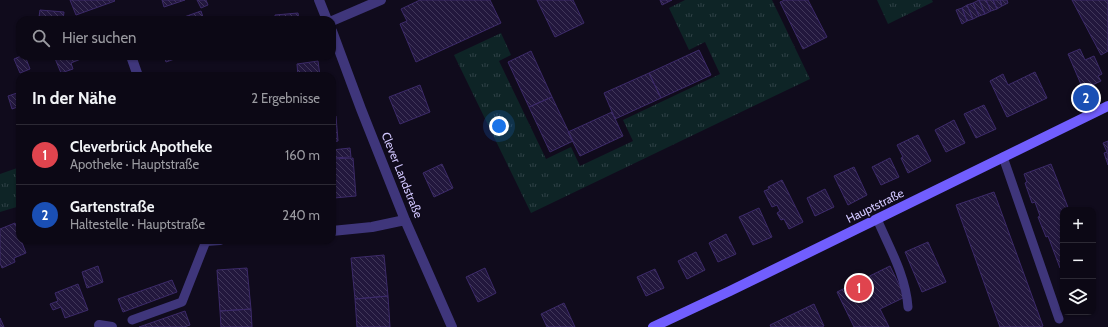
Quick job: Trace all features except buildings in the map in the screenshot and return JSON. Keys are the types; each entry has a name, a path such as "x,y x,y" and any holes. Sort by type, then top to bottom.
{"main road":[{"name":"Hauptstraße","path":"653,327 730,291 1108,106"}],"street":[{"path":"319,0 325,16"},
{"path":"336,19 381,0"},
{"name":"Clever Landstraße","path":"336,42 405,220 452,327"},
{"path":"132,60 137,72"},
{"path":"336,230 372,227 405,220"},
{"path":"100,325 112,327"}],"lane":[{"path":"1003,157 1059,318"},
{"path":"877,219 902,278 907,295 908,307"},
{"path":"132,320 182,302 204,244"}],"green space":[{"path":"685,0 772,0 810,79 531,213 454,55 501,33 511,55 499,61 546,159 571,147 580,166 633,141 623,120 720,74 705,42 689,50 669,8"},
{"path":"877,0 932,0 933,2 888,24"},
{"path":"16,168 16,207 0,212 0,174"}],"place":[{"name":"Gartenstraße","path":"1086,98"},
{"name":"Cleverbrück Apotheke","path":"859,288"}]}
